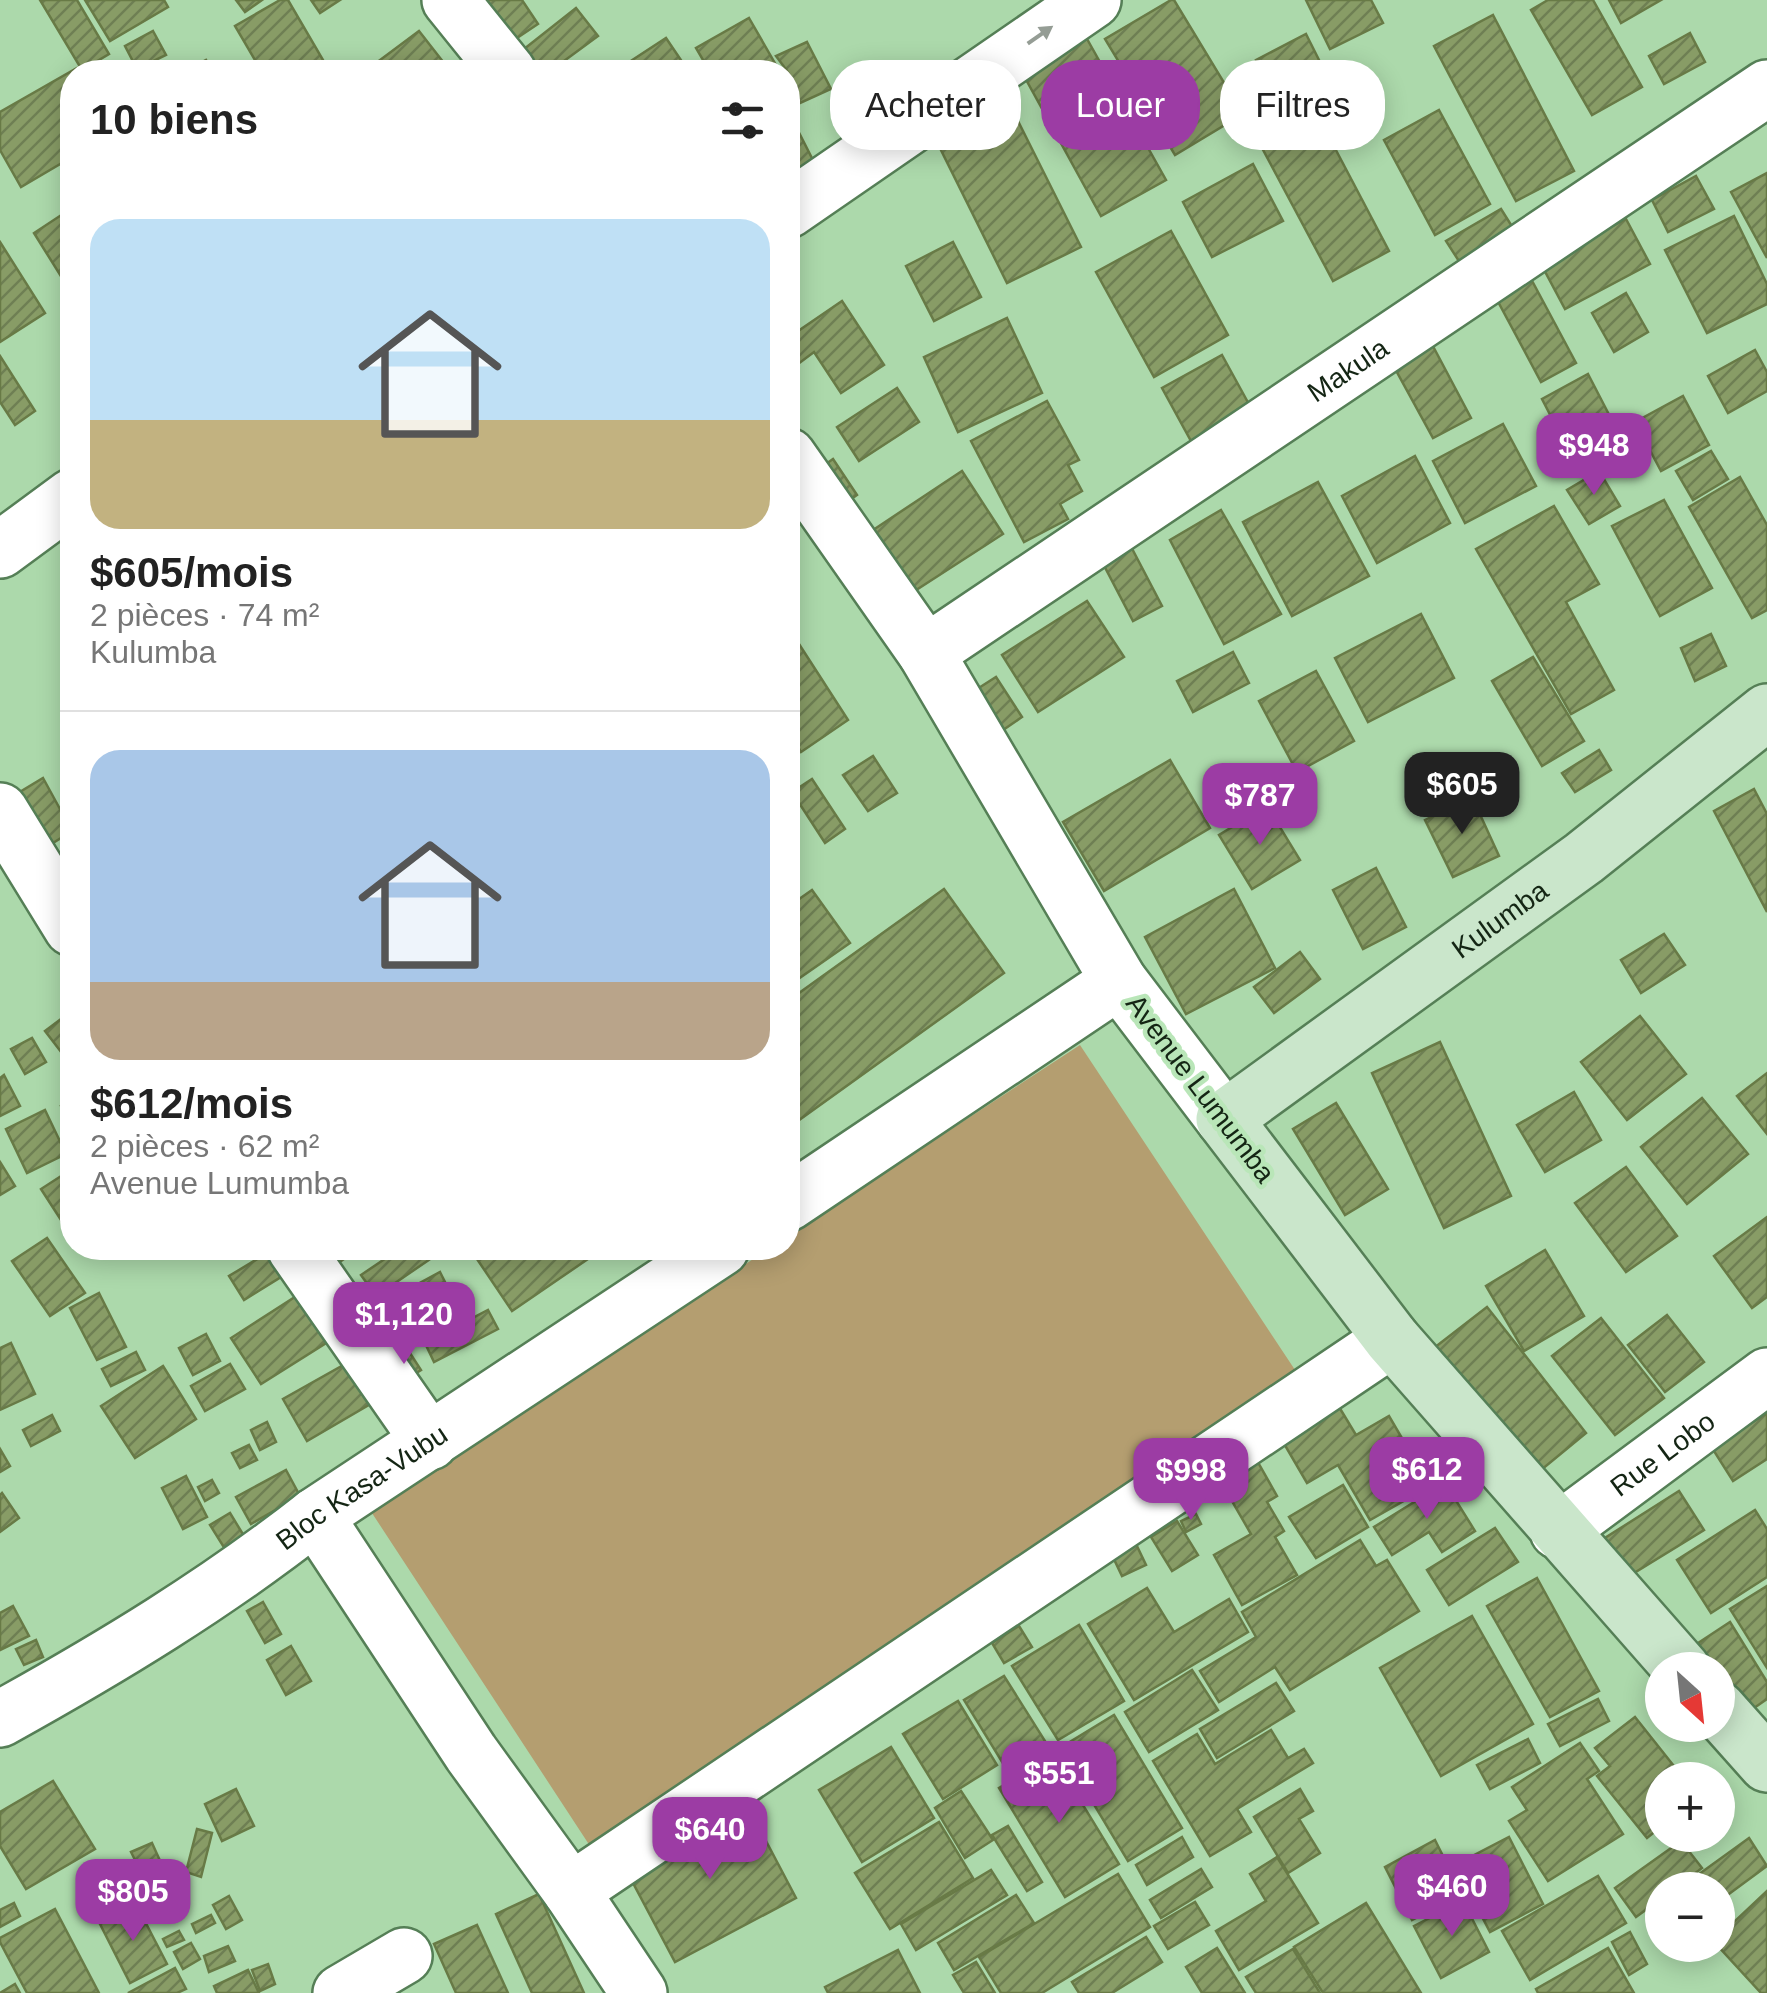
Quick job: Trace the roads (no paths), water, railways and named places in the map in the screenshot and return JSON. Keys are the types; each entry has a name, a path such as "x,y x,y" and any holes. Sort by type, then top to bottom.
{"street":[{"path":"450,0 498,60"},
{"path":"800,202 1093,0"},
{"name":"Makula","path":"926,653 1767,88"},
{"name":"Avenue Lumumba","path":"800,473 926,653 1119,981 1392,1339 1667,1652"},
{"path":"0,550 60,506"},
{"name":"Kulumba","path":"1224,1120 1584,858 1767,712"},
{"path":"0,811 60,908"},
{"path":"800,1195 1119,981"},
{"path":"303,1260 430,1442"},
{"name":"Bloc Kasa-Vubu","path":"0,1720 130,1646 261,1558 315,1516 703,1260"},
{"path":"571,1891 1392,1339"},
{"name":"Rue Lobo","path":"1558,1531 1767,1376"},
{"path":"315,1516 471,1753 640,1993"},
{"path":"1735,1728 1767,1764"},
{"path":"341,1993 404,1956"}]}
